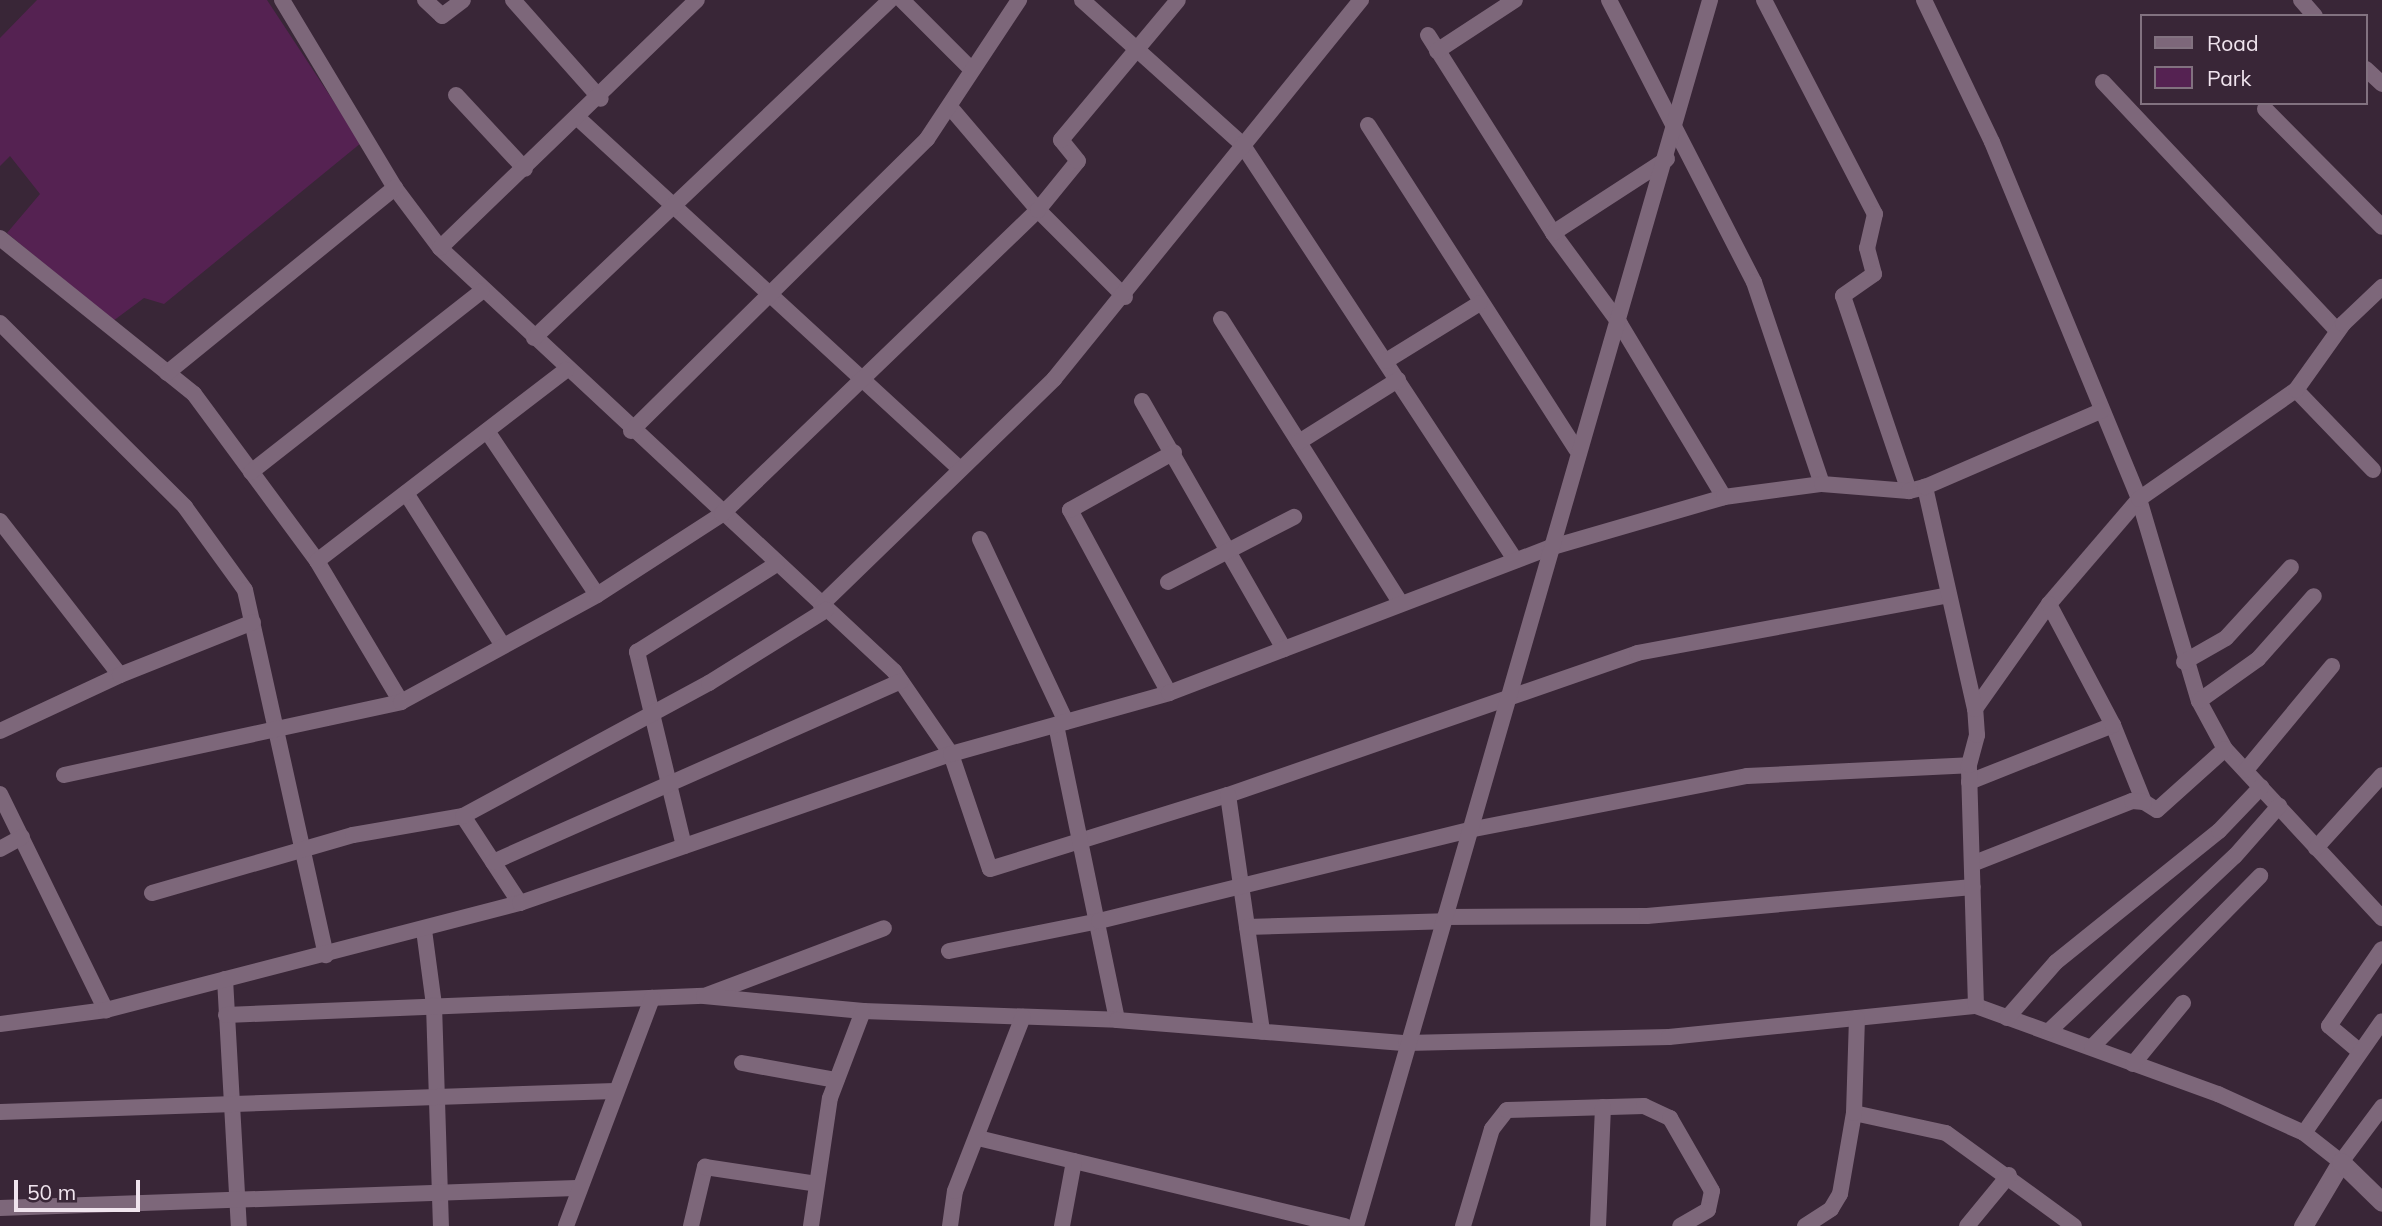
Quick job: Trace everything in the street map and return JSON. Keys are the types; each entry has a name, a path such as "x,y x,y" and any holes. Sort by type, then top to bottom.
{"street":[{"path":"282,0 395,188 440,248 566,370 901,681 951,754 990,869 1228,794 1508,700 1637,653 1949,595"},
{"path":"425,0 443,16 463,0"},
{"path":"513,0 601,99"},
{"path":"440,248 601,99 696,0"},
{"path":"534,338 890,0"},
{"path":"902,0 971,69"},
{"path":"631,431 927,139 1018,0"},
{"path":"1082,0 1242,144 1515,560"},
{"path":"64,775 274,725 401,702 597,595 722,514 1038,210 1078,161 1061,140 1139,51 1178,0"},
{"path":"152,893 300,851 463,816 651,714 824,608 959,468 1054,379 1125,298 1242,144 1361,0"},
{"path":"1437,51 1515,0"},
{"path":"1609,0 1754,282 1822,484"},
{"path":"1356,1226 1406,1043 1508,700 1576,449 1620,324 1667,159 1673,121 1710,0"},
{"path":"1764,0 1875,214 1867,248 1874,274 1843,296 1909,491"},
{"path":"1924,0 1992,142 2139,499 2184,662 2199,701 2225,749 2382,918"},
{"path":"2301,0 2313,14"},
{"path":"1428,35 1553,233 1620,324 1724,497"},
{"path":"2368,71 2382,84"},
{"path":"2103,82 2338,331"},
{"path":"456,95 525,169"},
{"path":"950,107 1038,210 1125,298"},
{"path":"2264,109 2382,227"},
{"path":"579,119 959,468"},
{"path":"1368,125 1576,449"},
{"path":"1553,233 1667,159"},
{"path":"167,373 395,188"},
{"path":"0,239 194,394 317,561 401,702"},
{"path":"1975,709 2049,604 2139,499 2296,390 2338,331 2382,287"},
{"path":"251,472 482,291"},
{"path":"1386,361 1480,303"},
{"path":"1221,319 1401,604"},
{"path":"0,323 185,507 245,590 300,851 326,955"},
{"path":"317,561 566,370"},
{"path":"1299,442 1398,380"},
{"path":"2296,390 2373,470"},
{"path":"1142,401 1174,452 1284,649"},
{"path":"0,1024 106,1010 424,930 520,903 951,754 1169,693 1549,548 1724,497 1822,484 1909,491 1926,487 2101,411"},
{"path":"487,431 597,595"},
{"path":"1169,693 1070,510 1174,452"},
{"path":"1926,487 1975,709 1977,735 1969,774 1976,1006"},
{"path":"406,493 502,646"},
{"path":"1168,582 1294,517"},
{"path":"0,521 120,675"},
{"path":"980,539 1061,723 1117,1020"},
{"path":"684,846 637,652 777,564"},
{"path":"2184,662 2226,638 2291,567"},
{"path":"2199,701 2258,659 2314,596"},
{"path":"2049,604 2113,725 2144,802"},
{"path":"0,731 120,675 253,622"},
{"path":"2246,770 2332,666"},
{"path":"493,862 670,786 901,681"},
{"path":"948,951 1099,921 1241,884 1469,831 1747,776 1969,774 2113,725"},
{"path":"1972,864 2132,801 2144,802 2160,810 2225,749"},
{"path":"2316,848 2382,775"},
{"path":"2007,1018 2056,962 2219,831 2261,787"},
{"path":"0,794 106,1010"},
{"path":"1228,794 1262,1032"},
{"path":"2049,1031 2235,856 2278,806"},
{"path":"463,816 520,903"},
{"path":"0,849 22,837"},
{"path":"2092,1047 2260,876"},
{"path":"1247,927 1445,919 1647,916 1973,887"},
{"path":"704,996 884,928"},
{"path":"424,930 434,1004 440,1226"},
{"path":"2359,1051 2329,1026 2382,949"},
{"path":"225,979 239,1226"},
{"path":"226,1015 434,1004 704,996 863,1011 1117,1020 1406,1043 1669,1037 1976,1006 2092,1047 2304,1133 2341,1162 2382,1202"},
{"path":"566,1226 577,1188 652,998"},
{"path":"2133,1064 2183,1003"},
{"path":"811,1226 836,1080 863,1011"},
{"path":"950,1226 955,1191 978,1138 1023,1017"},
{"path":"1805,1226 1831,1209 1840,1194 1854,1113 1857,1018"},
{"path":"2304,1133 2382,1021"},
{"path":"742,1063 836,1080"},
{"path":"0,1112 615,1091"},
{"path":"1463,1226 1492,1129 1507,1110 1644,1106 1670,1118 1713,1200 1708,1210 1680,1226"},
{"path":"1598,1226 1603,1107"},
{"path":"2303,1226 2341,1162 2382,1107"},
{"path":"1854,1113 1946,1133 2009,1175 2074,1226"},
{"path":"978,1138 1291,1220 1345,1226"},
{"path":"1062,1226 1074,1161"},
{"path":"691,1226 705,1167 817,1184"},
{"path":"1967,1226 2009,1175"},
{"path":"0,1208 577,1188"}],"green space":[{"path":"37,0 267,0 361,143 164,304 144,298 113,321 7,233 40,194 10,156 0,166 0,38"}]}
